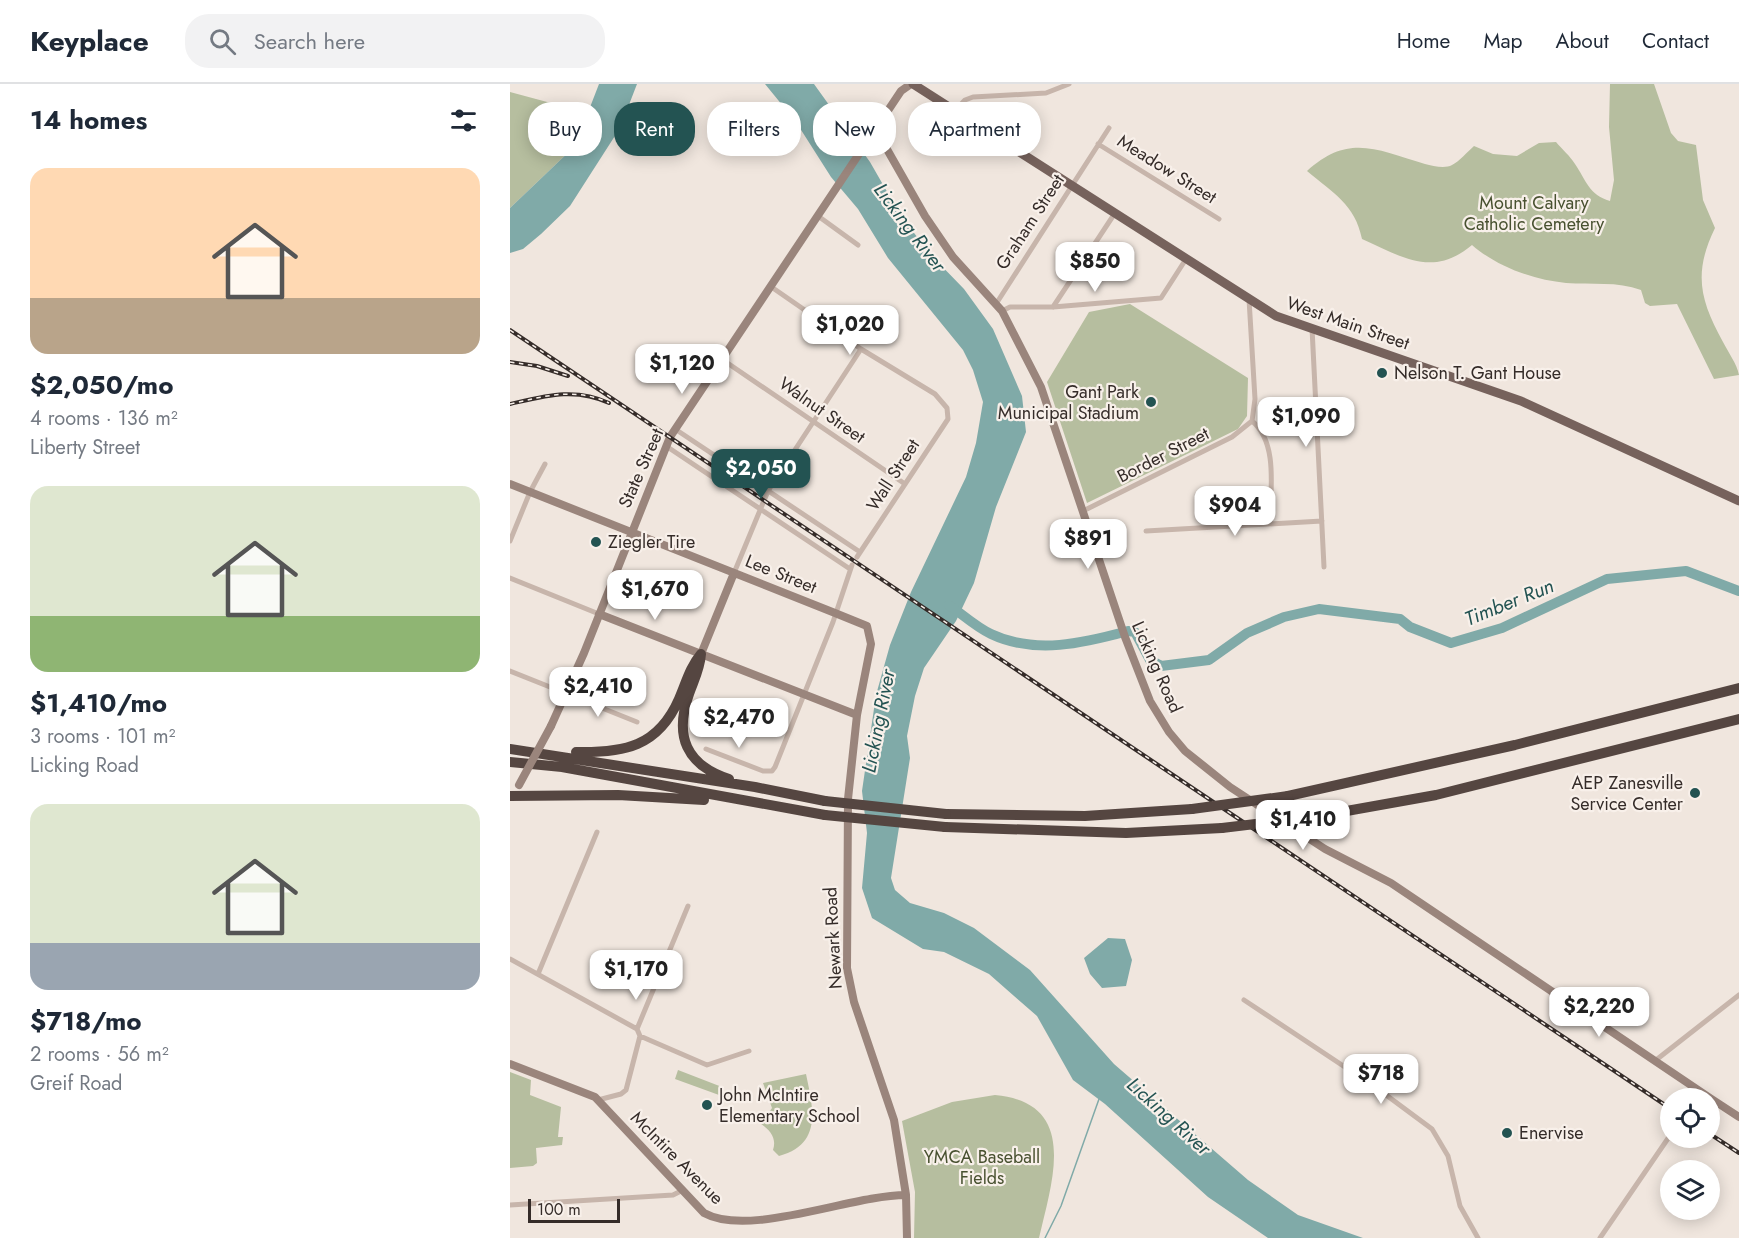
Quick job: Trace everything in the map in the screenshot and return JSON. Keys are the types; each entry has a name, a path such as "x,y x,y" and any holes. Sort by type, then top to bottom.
{"highway":[{"path":"510,749 601,753 625,749 645,741 656,733 671,714 693,664 701,654"},
{"path":"701,654 700,666 684,711 682,726 687,747 701,766 717,775 755,787"},
{"path":"528,750 755,787 825,801 946,814 1085,816 1192,808 1288,796 1515,745 1739,688"},
{"path":"510,762 562,768 825,815 945,827 1085,832 1222,828 1312,817 1436,795 1739,719"},
{"path":"511,798 671,797 757,803"}],"main road":[{"name":"West Main Street","path":"912,84 941,102"},
{"name":"West Main Street","path":"1026,156 1276,316 1521,401 1739,501"}],"street":[{"name":"State Street","path":"894,102 901,91 912,84"},
{"path":"962,102 973,97 1046,93 1069,84"},
{"name":"Graham Street","path":"996,304 1109,128"},
{"name":"Meadow Street","path":"1098,144 1219,219"},
{"name":"State Street","path":"511,798 567,694 666,446 675,429 858,156"},
{"name":"Licking Road","path":"889,156 906,181 924,216 953,257 1002,311 1041,387 1125,638 1150,701 1169,732 1207,771 1305,837 1391,883 1656,1060 1689,1088"},
{"path":"1053,307 1115,213"},
{"path":"818,216 858,244"},
{"path":"1002,311 1010,307 1053,307 1161,298 1186,259"},
{"path":"701,654 768,491 861,349 770,286"},
{"path":"1249,299 1255,399 1252,421 1264,434 1269,451 1270,524"},
{"path":"1312,328 1324,567"},
{"name":"Wall Street","path":"768,491 859,555 948,419 947,408 935,394 861,349"},
{"name":"Walnut Street","path":"723,360 904,484"},
{"name":"Border Street","path":"1083,511 1232,437 1252,421"},
{"path":"675,429 768,491"},
{"path":"666,446 759,509 851,567 836,613 772,771 763,771 706,749"},
{"path":"510,541 530,492 545,464"},
{"name":"Lee Street","path":"510,484 836,613 867,626 870,631"},
{"path":"1146,531 1322,521"},
{"path":"510,578 857,715"},
{"name":"Newark Road","path":"870,631 870,644 857,715 846,841 847,968 856,1011 890,1103 906,1195 907,1238"},
{"path":"510,671 550,687"},
{"path":"567,694 637,722"},
{"path":"538,974 597,832"},
{"path":"637,1029 688,906"},
{"path":"510,958 637,1029 640,1036 626,1090 615,1096 598,1100"},
{"path":"1656,1060 1739,995"},
{"path":"1244,1000 1378,1089 1432,1129 1448,1156 1460,1206 1478,1238"},
{"path":"1733,1000 1739,1004"},
{"path":"640,1036 707,1065 749,1052"},
{"name":"McIntire Avenue","path":"510,1064 598,1100 704,1213 714,1219 740,1223 882,1196 906,1195"},
{"name":"Licking Road","path":"1720,1105 1739,1118"},
{"path":"1600,1238 1661,1148"},
{"path":"510,1205 667,1195 682,1190"}],"green space":[{"name":"Mount Calvary Catholic Cemetery","path":"1610,84 1654,84 1671,133 1678,141 1696,145 1703,200 1715,228 1704,259 1702,286 1709,313 1739,375 1714,379 1677,304 1650,306 1645,303 1641,290 1623,285 1566,283 1541,279 1516,271 1492,259 1472,245 1444,261 1431,262 1404,258 1362,239 1354,217 1342,200 1307,171 1322,159 1350,148 1378,150 1442,167 1455,163 1474,146 1493,154 1517,156 1539,143 1556,142 1573,161 1593,191 1610,201 1614,180 1609,127"},
{"path":"510,92 547,102 528,102 528,156 565,156 510,208"},
{"name":"Gant Park Municipal Stadium","path":"1130,304 1248,378 1247,416 1238,429 1087,503 1047,382 1089,312"},
{"path":"678,1070 722,1087 719,1095 675,1079"},
{"path":"510,1072 531,1080 530,1095 561,1107 558,1137 563,1137 562,1145 536,1148 537,1163 533,1166 510,1168"},
{"path":"806,1074 812,1112 809,1134 803,1143 779,1156 773,1150 772,1135 761,1124 772,1108 763,1083"},
{"name":"YMCA Baseball Fields","path":"995,1095 1022,1101 1040,1113 1050,1129 1054,1148 1053,1170 1039,1238 914,1238 915,1192 902,1121 952,1102"}],"water":[{"path":"599,84 637,84 630,102 614,102 614,137 570,206 523,249 510,253 510,208 565,156 602,156 602,102 592,102"},
{"path":"765,84 814,84 827,102 813,102 813,149 801,130 801,102 780,102"},
{"name":"Licking River","path":"818,156 866,156 901,216 931,255 964,289 993,329 1022,396 1026,432 996,507 974,583 956,621 924,668 915,696 907,736 910,758 891,878 895,890 910,903 944,913 974,928 1030,970 1114,1064 1248,1180 1298,1215 1363,1238 1268,1238 1208,1197 1105,1104 1073,1080 1037,1016 989,974 944,952 923,949 872,918 862,888 867,833 862,791 876,695 890,645 911,592 966,477 976,443 983,402 973,370 963,350 888,258 858,209 831,177"},
{"path":"1108,938 1125,939 1132,960 1126,986 1102,988 1090,974 1084,958"}],"waterway":[{"name":"Timber Run","path":"949,605 991,634 1025,644 1060,645 1128,631 1135,632 1150,660 1161,666 1209,660 1247,633 1284,617 1319,609 1400,619 1410,627 1451,643 1502,628 1607,579 1686,571 1739,591"},
{"path":"1045,1238 1061,1206 1099,1099"}],"railway":[{"path":"510,330 1660,1102"},
{"path":"510,362 537,366 568,376"},
{"path":"510,404 548,396 572,394 584,395 609,403"},
{"path":"1720,1141 1739,1153"}],"place":[{"name":"Nelson T. Gant House","path":"1382,373"},
{"name":"Gant Park Municipal Stadium","path":"1151,402"},
{"name":"Ziegler Tire","path":"596,542"},
{"name":"AEP Zanesville Service Center","path":"1695,793"},
{"name":"John McIntire Elementary School","path":"707,1105"},
{"name":"Enervise","path":"1507,1133"}]}
